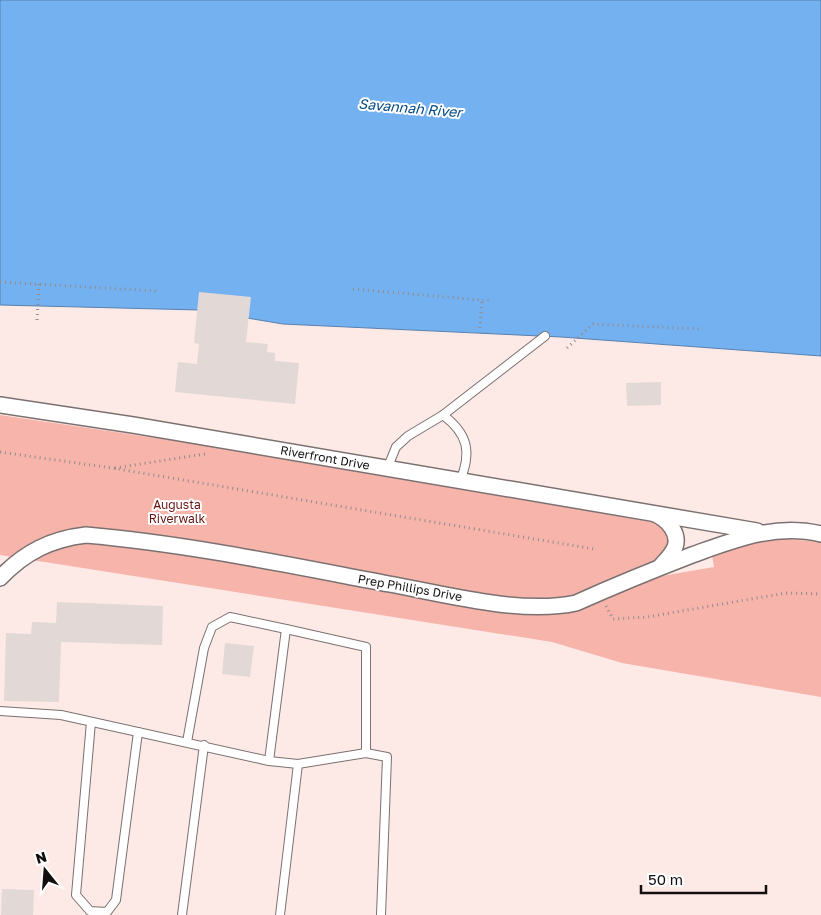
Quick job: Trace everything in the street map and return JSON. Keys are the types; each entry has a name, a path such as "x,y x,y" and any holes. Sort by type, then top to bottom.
{"street":[{"name":"Riverfront Drive","path":"0,406 133,425 763,532"},
{"name":"Riverfront Drive","path":"649,512 660,516 669,524 675,535 676,544 672,553 660,567"},
{"name":"Prep Phillips Drive","path":"0,578 13,565 40,547 65,537 86,535 219,552 479,600 526,606 561,606 576,603 660,567 746,536 763,532 788,530 821,534"}],"lane":[{"path":"387,469 396,448 408,436 443,415 544,336"},
{"path":"443,415 463,436 467,450 466,466 460,481"},
{"path":"187,742 204,648 212,627 230,617 366,647 366,753"},
{"path":"269,761 286,629"},
{"path":"0,711 61,715 204,745 269,761 298,764 366,753 387,757 381,915"},
{"path":"91,722 76,895 90,911 107,912 116,900 138,732"},
{"path":"182,915 204,745"},
{"path":"280,915 298,764"}],"path":[{"path":"0,282 156,291"},
{"path":"37,320 39,284"},
{"path":"352,289 492,300"},
{"path":"480,328 482,300"},
{"path":"567,348 592,324 701,329"},
{"path":"0,452 112,468 594,549"},
{"path":"112,468 210,454"},
{"path":"599,593 613,619 647,617 786,592 821,594"}],"shaded area":[{"path":"0,209 821,248 821,915 0,915"}],"green space":[{"name":"Augusta Riverwalk","path":"0,415 190,443 659,523 666,535 668,550 655,560 656,577 714,567 712,555 744,544 777,538 821,542 821,697 622,663 552,642 0,555"}],"water":[{"name":"Savannah River","path":"0,0 821,0 821,356 561,337 283,324 199,310 0,305"}],"building":[{"path":"199,292 251,297 246,342 268,344 267,352 275,353 275,361 299,363 295,404 175,392 178,362 197,364 199,344 194,343"},
{"path":"661,382 661,405 627,406 626,383"},
{"path":"57,602 163,606 162,645 61,642 59,702 4,701 6,633 31,634 32,622 56,623"},
{"path":"225,643 254,646 250,677 222,674"},
{"path":"2,889 34,890 33,915 1,915"}]}
